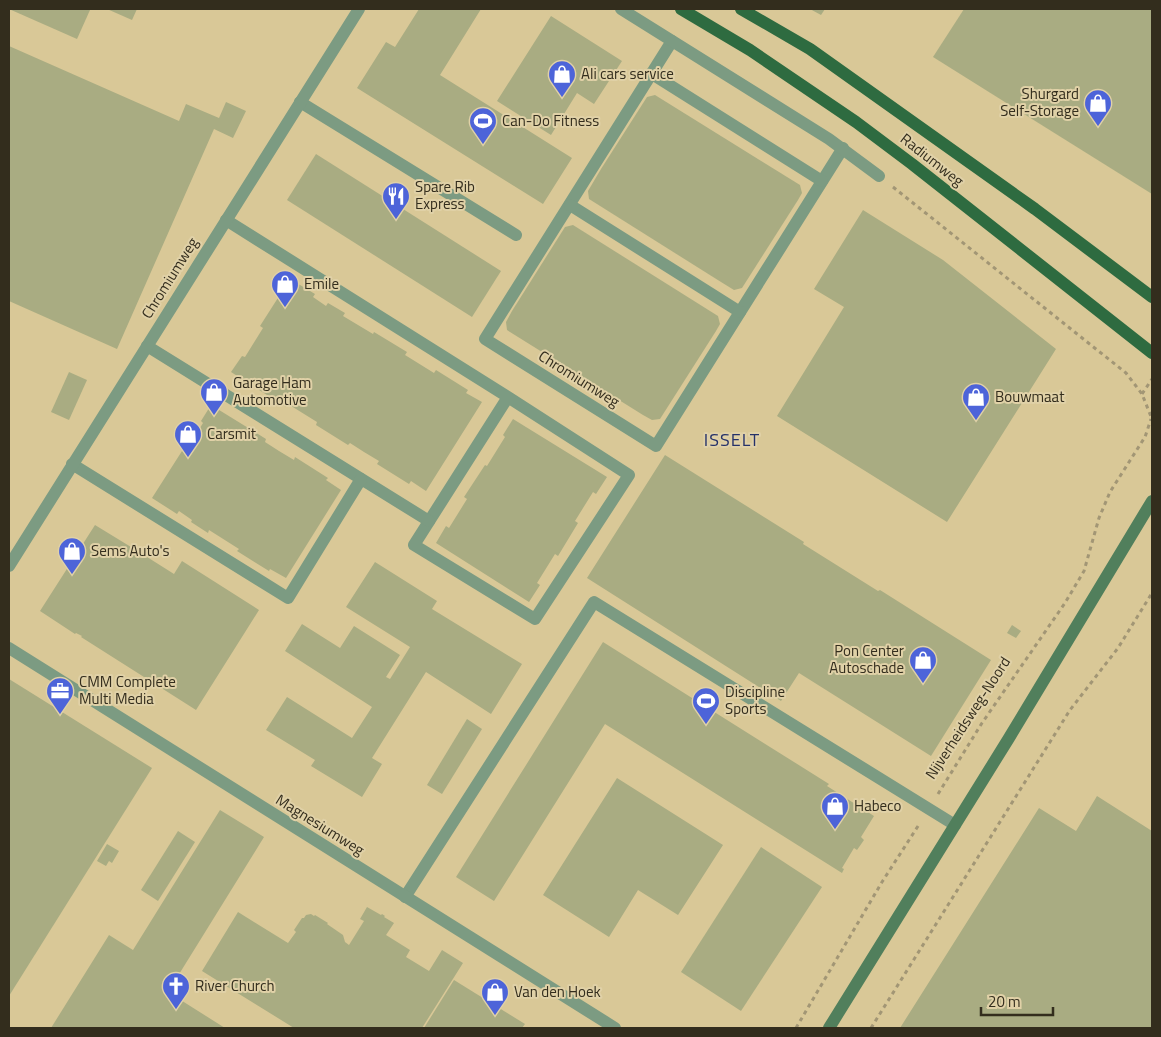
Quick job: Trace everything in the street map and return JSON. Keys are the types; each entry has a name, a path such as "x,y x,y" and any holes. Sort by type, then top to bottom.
{"main road":[{"name":"Radiumweg","path":"681,9 750,50 856,122 920,170 1152,353"},
{"name":"Radiumweg","path":"741,9 818,55 1035,209 1152,297"}],"street":[{"name":"Chromiumweg","path":"9,566 359,9"},
{"path":"620,9 830,138 880,176"},
{"name":"Chromiumweg","path":"672,41 485,339 656,446 843,148"},
{"path":"652,74 822,181"},
{"path":"300,102 516,235"},
{"path":"570,205 740,312"},
{"path":"226,220 508,397 629,475 535,619 414,545 508,397"},
{"path":"147,346 429,521"},
{"path":"72,464 288,598 361,479"},
{"path":"829,1028 955,826 1152,501"},
{"path":"404,897 594,602 955,826"},
{"name":"Magnesiumweg","path":"9,648 615,1028"}],"path":[{"path":"880,176 1126,373 1142,394 1152,419"},
{"path":"1142,394 1152,379"},
{"name":"Nijverheidsweg-Noord","path":"796,1028 882,882 982,723 1065,603 1084,571 1110,492 1145,437 1152,419"},
{"path":"871,1028 1070,710 1118,648 1152,593"}],"shaded area":[{"path":"9,9 1152,9 1152,1028 9,1028"}],"building":[{"path":"9,9 88,9 90,10 77,39"},
{"path":"107,9 137,9 132,20"},
{"path":"419,9 481,9 440,75 572,158 543,204 357,88 386,42 395,47"},
{"path":"810,9 825,9 821,15"},
{"path":"964,9 1152,9 1152,194 933,57"},
{"path":"551,16 622,61 594,104 577,93 551,135 497,101"},
{"path":"9,46 179,121 186,104 219,118 226,102 246,111 233,138 214,129 117,349 9,301"},
{"path":"655,95 800,185 802,193 742,288 734,290 589,199 588,191 601,169 647,97"},
{"path":"316,154 501,271 472,317 287,200"},
{"path":"863,210 943,260 1056,349 947,522 777,416 844,307 814,289"},
{"path":"573,225 718,316 720,324 660,419 652,420 643,415 507,330 506,322 512,311 565,227"},
{"path":"290,279 315,294 313,297 326,306 328,303 345,313 343,316 407,352 405,355 434,373 436,370 468,390 466,393 482,402 426,491 411,481 409,484 377,464 379,461 350,443 348,445 316,425 317,422 288,404 286,407 231,372 242,356 245,357 263,328 260,326"},
{"path":"69,372 87,380 69,420 51,412"},
{"path":"211,405 266,439 265,442 279,451 294,460 295,457 328,478 326,480 341,490 286,578 270,569 269,571 237,551 239,549 209,530 208,533 191,522 192,520 179,511 177,514 152,498 182,451 185,452 203,423 201,421"},
{"path":"513,419 607,477 596,494 593,492 575,521 578,523 558,556 555,554 537,583 540,585 529,602 436,543 446,526 449,528 467,499 464,497 485,465 487,466 505,437 503,435"},
{"path":"665,455 804,542 803,544 991,660 931,756 799,673 781,701 587,578"},
{"path":"95,525 174,574 182,561 259,610 196,710 40,611"},
{"path":"375,562 437,601 432,609 522,664 491,714 426,672 372,758 382,764 362,797 311,766 315,760 266,730 287,697 352,738 372,707 285,651 302,624 340,648 354,626 400,655 386,677 390,679 410,647 346,607"},
{"path":"1012,625 1021,631 1016,638 1007,633"},
{"path":"603,642 829,784 827,786 874,816 861,837 864,840 857,850 854,848 842,868 844,869 842,873 605,724 494,901 456,877"},
{"path":"9,679 152,768 9,996"},
{"path":"467,719 482,729 442,794 427,785"},
{"path":"617,778 723,845 678,915 638,890 609,937 543,895"},
{"path":"1097,796 1152,831 1152,1028 900,1028 1039,808 1076,831"},
{"path":"220,810 264,837 168,992 225,1028 51,1028 109,935 133,950"},
{"path":"178,831 195,842 158,901 141,890"},
{"path":"107,844 119,851 112,863 109,861 106,866 97,861"},
{"path":"761,847 822,887 741,1011 681,972"},
{"path":"367,907 382,914 394,923 386,935 410,950 406,957 429,971 442,950 463,963 422,1028 294,1028 202,971 238,912 288,943 296,932 294,930 302,918 306,915 315,915 343,935 345,942 349,945 364,921 360,919"},
{"path":"454,980 525,1024 522,1028 424,1028"}],"place":[{"name":"Ali cars service","path":"562,98"},
{"name":"Shurgard Self-Storage","path":"1098,127"},
{"name":"Can-Do Fitness","path":"483,145"},
{"name":"Spare Rib Express","path":"396,220"},
{"name":"Emile","path":"285,308"},
{"name":"Garage Ham Automotive","path":"214,416"},
{"name":"Bouwmaat","path":"976,421"},
{"name":"Carsmit","path":"188,458"},
{"name":"Sems Auto's","path":"72,575"},
{"name":"Pon Center Autoschade","path":"923,684"},
{"name":"CMM Complete Multi Media","path":"60,715"},
{"name":"Discipline Sports","path":"706,725"},
{"name":"Habeco","path":"835,830"},
{"name":"River Church","path":"176,1010"},
{"name":"Van den Hoek","path":"495,1016"}],"district":[{"name":"ISSELT","path":"732,440"}]}
